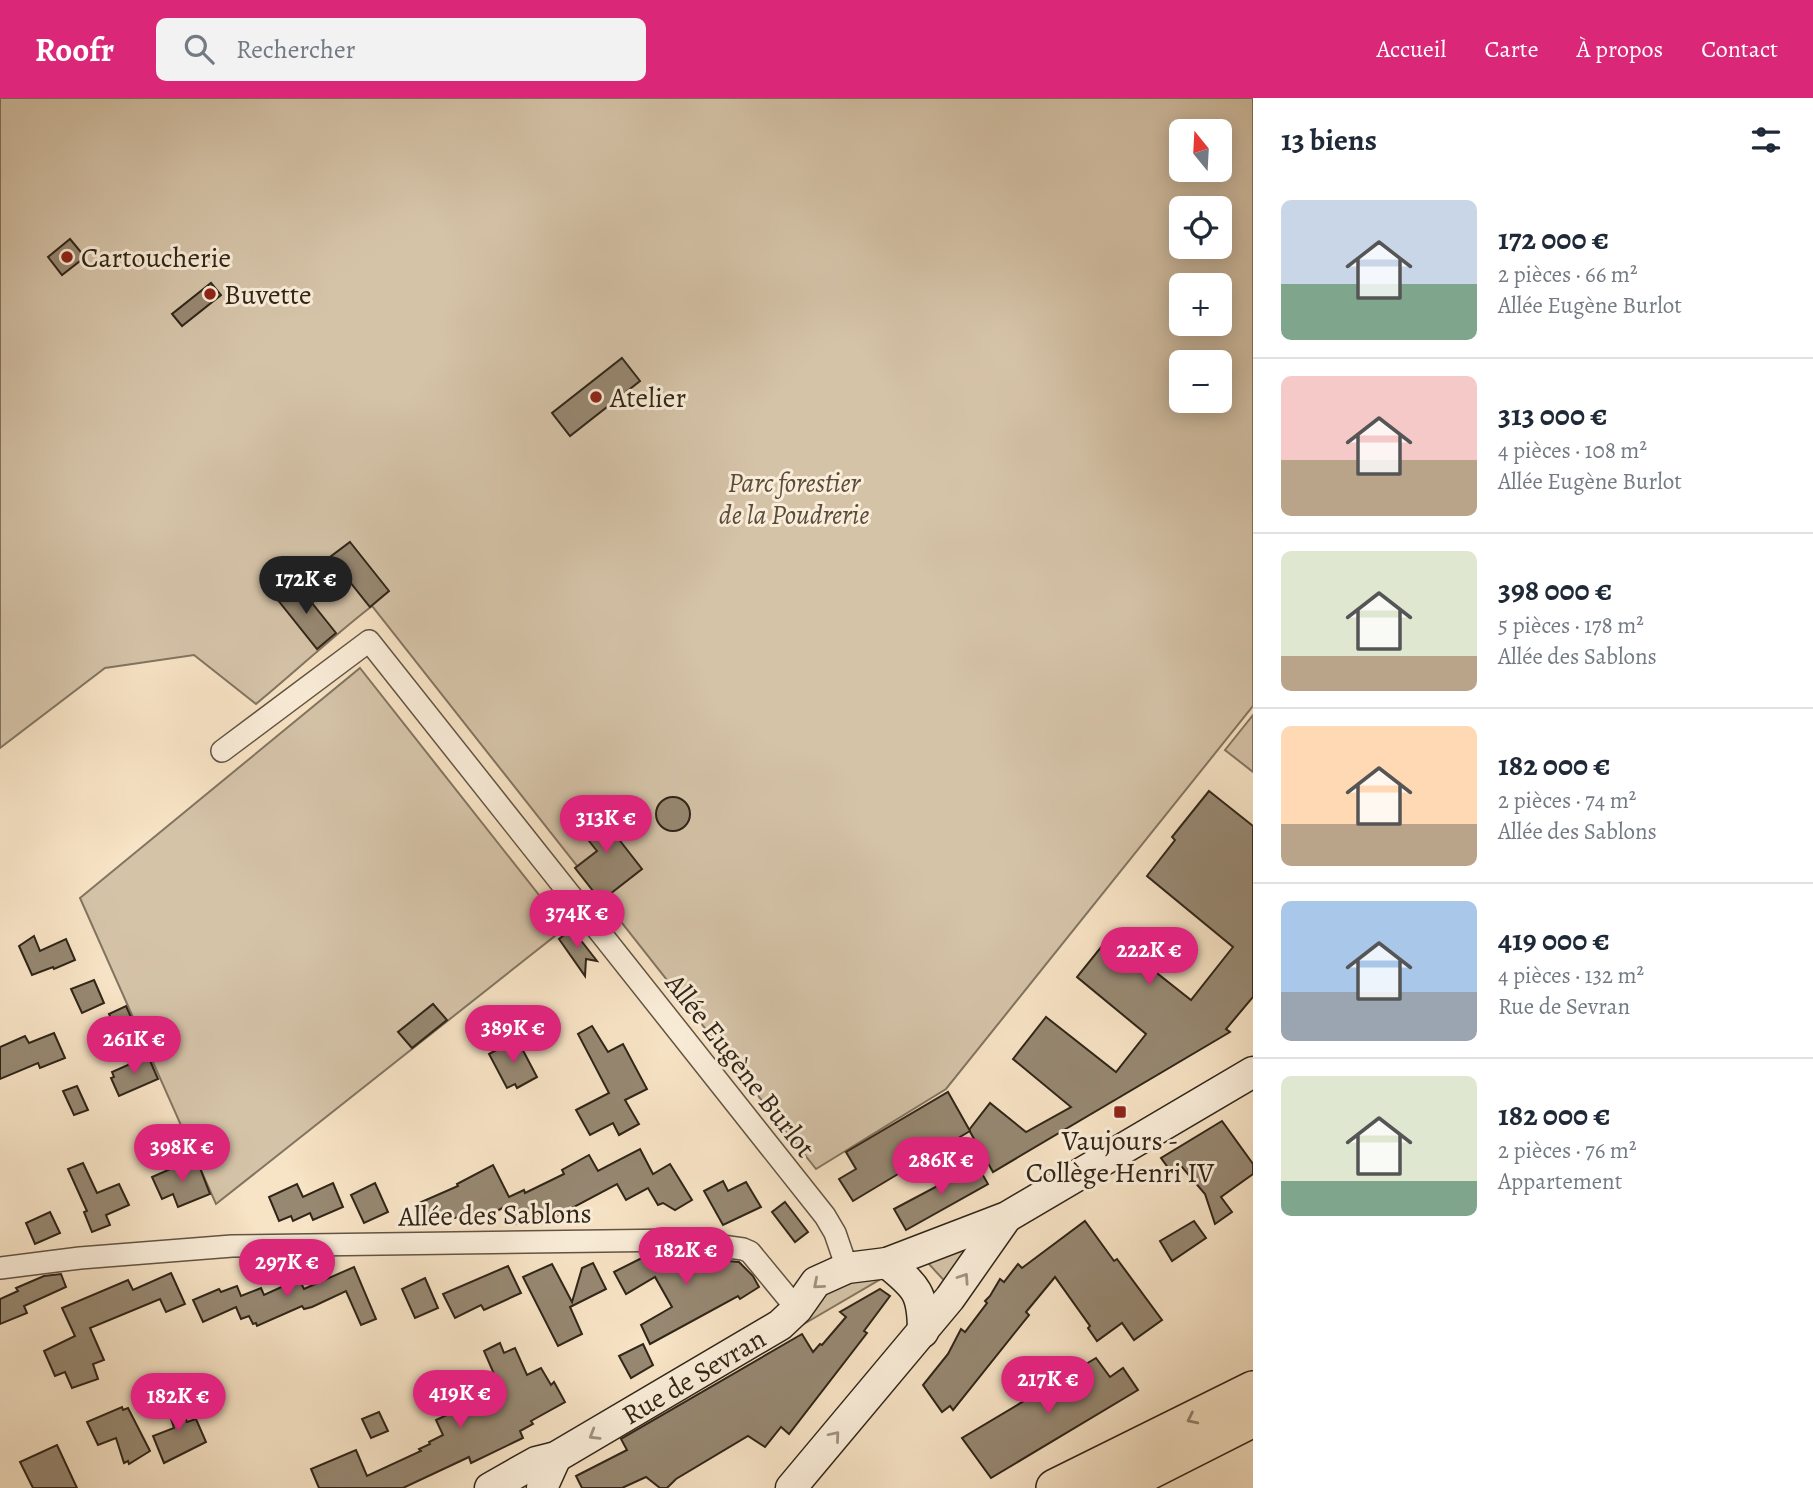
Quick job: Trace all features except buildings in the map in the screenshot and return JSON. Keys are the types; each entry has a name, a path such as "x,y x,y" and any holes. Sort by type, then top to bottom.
{"highway":[{"path":"1055,1488 1253,1390"},
{"path":"1115,1488 1253,1418"}],"main road":[{"path":"791,1488 923,1332 1007,1217 1253,1072"},
{"name":"Rue de Sevran","path":"490,1488 536,1462 556,1457 780,1325 797,1309 816,1282 846,1268 887,1263 1007,1217"},
{"path":"887,1263 918,1293 923,1306 923,1332"},
{"path":"542,1488 556,1457"}],"street":[{"name":"Allée Eugène Burlot","path":"222,751 369,641 825,1216 835,1233 846,1268"},
{"name":"Allée des Sablons","path":"0,1268 80,1258 232,1246 679,1240 743,1248 750,1252 797,1309"}],"green space":[{"name":"Parc forestier de la Poudrerie","path":"0,98 1253,98 1253,706 946,1089 816,1169 372,606 256,704 194,655 105,668 0,748"},
{"path":"360,668 565,928 216,1204 80,898"},
{"path":"1253,715 1253,772 1225,750"},
{"path":"974,1234 951,1288 928,1263"},
{"path":"876,1274 879,1280 785,1335 816,1293"}],"place":[{"name":"Cartoucherie","path":"67,257"},
{"name":"Buvette","path":"210,294"},
{"name":"Atelier","path":"596,397"},
{"name":"Vaujours - Collège Henri IV","path":"1120,1112"}]}
